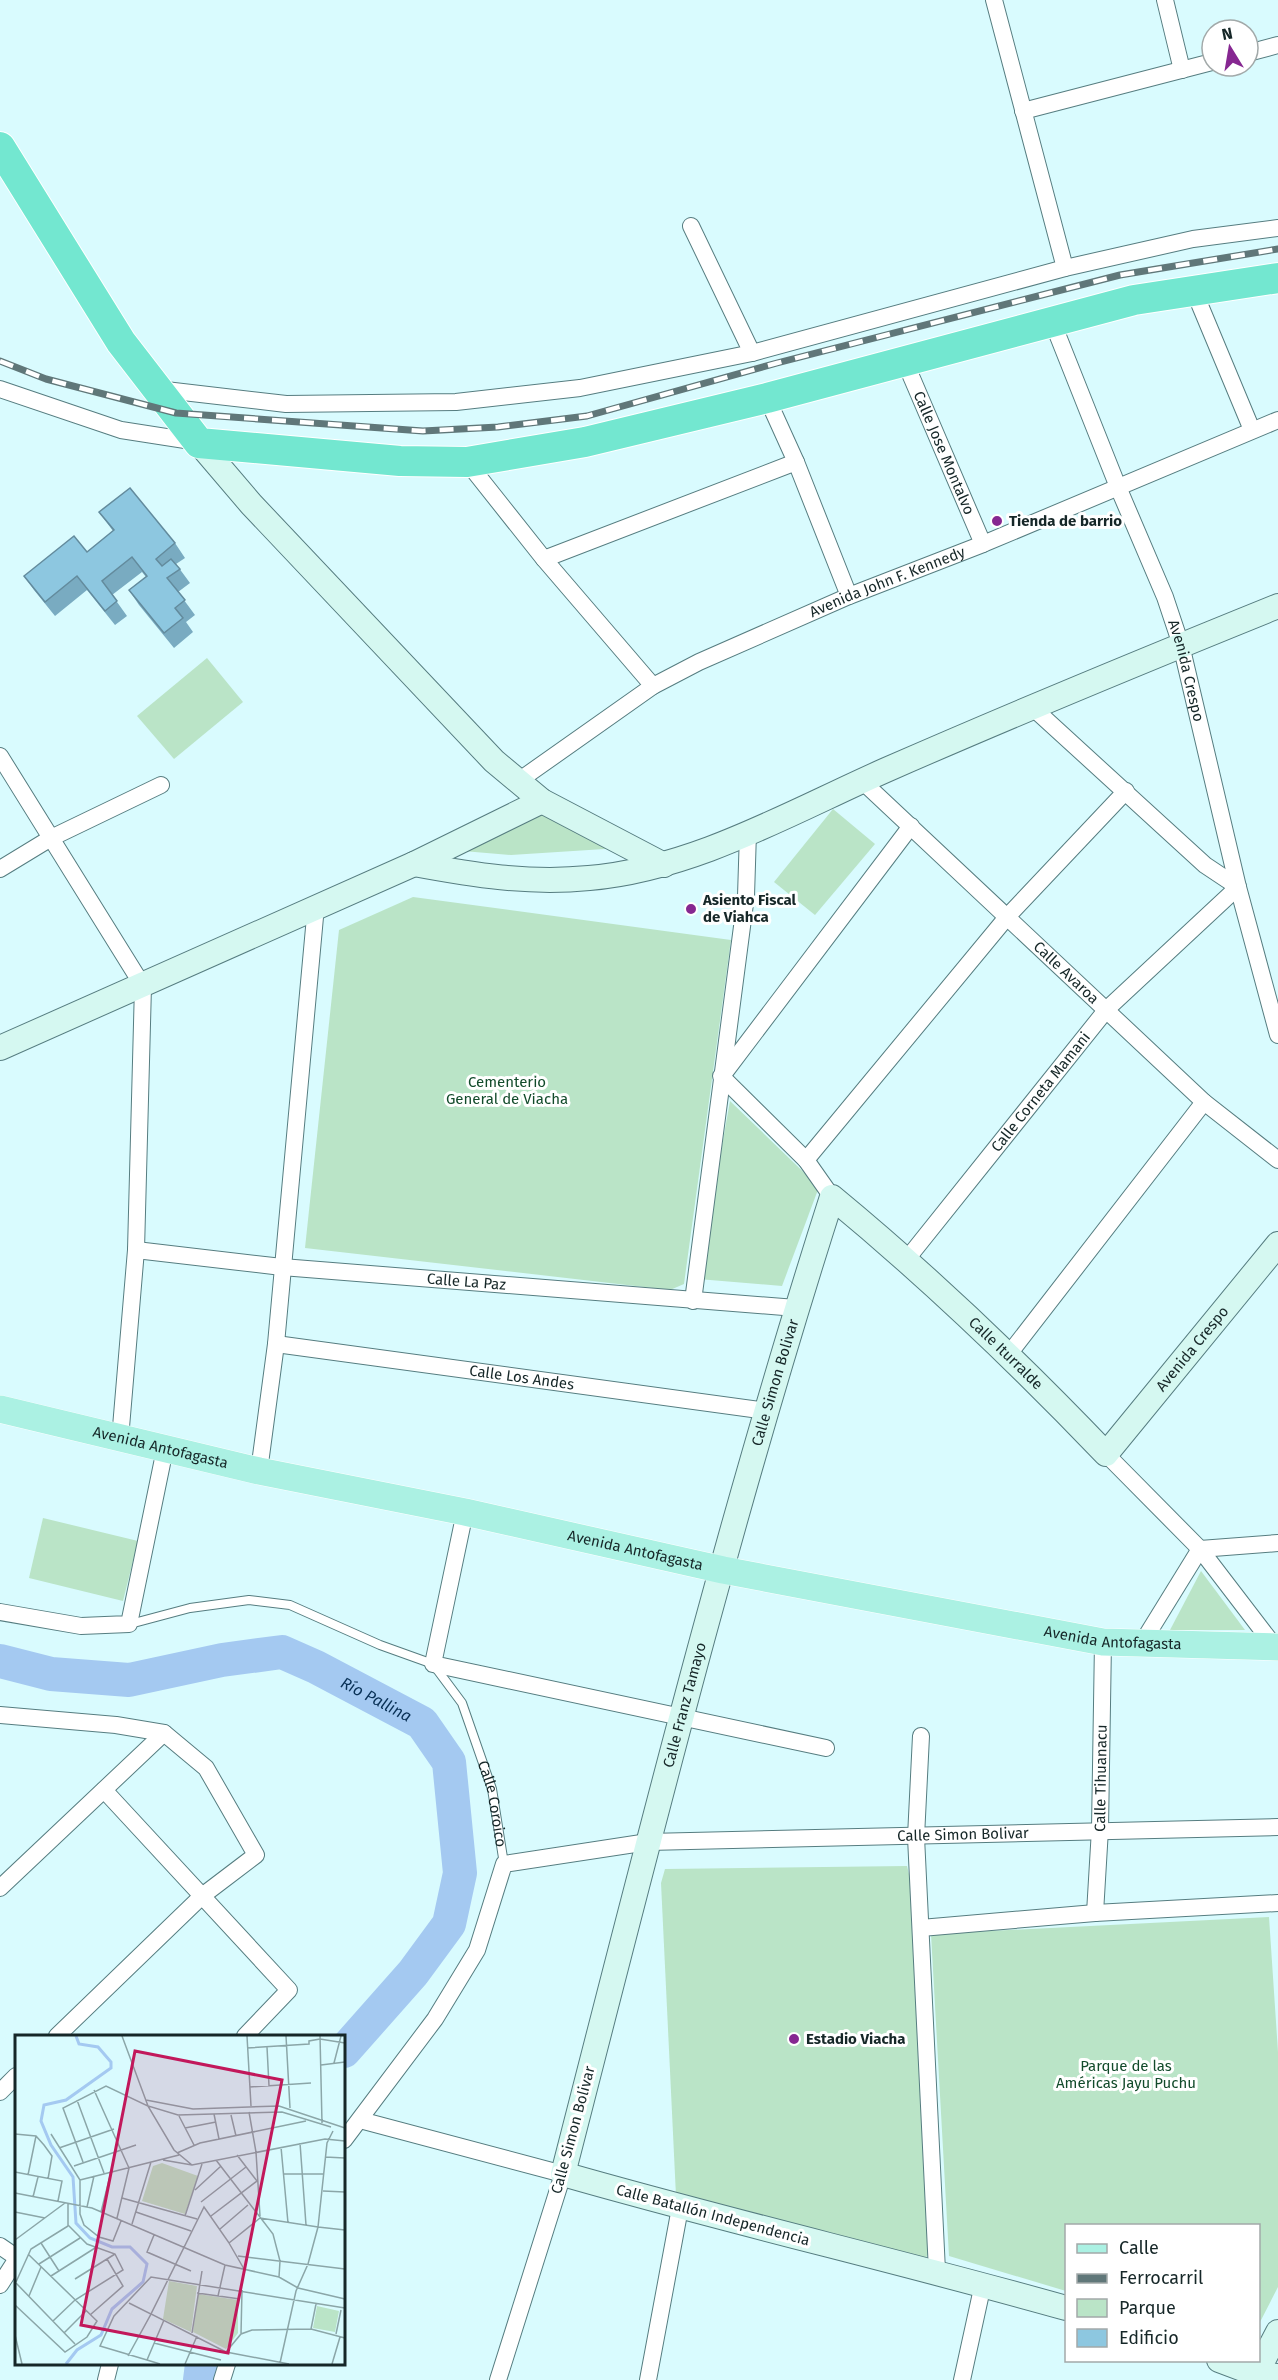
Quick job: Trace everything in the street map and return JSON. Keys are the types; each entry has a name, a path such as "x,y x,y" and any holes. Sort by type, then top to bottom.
{"highway":[{"path":"0,147 121,342 199,442 400,461 467,462 585,442 767,398 1134,300 1278,278"}],"main road":[{"path":"199,442 267,521 494,761 517,782 542,801 664,865"},
{"path":"414,864 516,880 589,878 664,865 748,832 1031,706 1278,606"},
{"path":"0,1048 414,864 542,801"},
{"name":"Calle Iturralde","path":"832,1197 907,1259 1009,1354 1106,1454"},
{"name":"Calle Simon Bolivar","path":"723,1569 796,1308 832,1197"},
{"name":"Avenida Crespo","path":"1106,1454 1278,1244"},
{"name":"Avenida Antofagasta","path":"0,1409 259,1471 465,1512 723,1569 1103,1642 1276,1647"},
{"name":"Calle Franz Tamayo","path":"648,1842 723,1569"},
{"name":"Calle Simon Bolivar","path":"563,2174 648,1842"},
{"name":"Calle Batallón Independencia","path":"563,2174 680,2208 937,2271 1065,2308"},
{"path":"1222,2362 1263,2377 1278,2332"}],"street":[{"path":"994,0 1065,268"},
{"path":"1165,0 1182,70"},
{"path":"1260,50 1278,45"},
{"path":"1023,111 1200,65"},
{"path":"691,226 752,353"},
{"path":"157,389 286,404 456,402 580,388 752,353 1065,268 1193,239 1278,228"},
{"path":"1194,291 1252,430"},
{"name":"Avenida Crespo","path":"1052,321 1118,487 1165,597 1181,645 1238,886 1278,1035"},
{"name":"Calle Jose Montalvo","path":"905,362 983,544"},
{"path":"0,388 121,430 199,442"},
{"path":"767,398 796,462 849,596"},
{"name":"Avenida John F. Kennedy","path":"517,782 653,686 699,662 849,596 983,544 1278,420"},
{"path":"467,462 544,559 653,686"},
{"path":"544,559 796,462"},
{"path":"1031,706 1205,865 1238,886"},
{"path":"0,756 143,986 136,1250 120,1439"},
{"name":"Calle Avaroa","path":"862,781 1204,1102 1278,1160"},
{"path":"0,869 51,838 161,785"},
{"path":"806,1160 1007,917 1126,791"},
{"path":"721,1076 911,826"},
{"path":"693,1301 746,896 748,832"},
{"name":"Calle Corneta Mamani","path":"907,1259 1107,1009 1238,886"},
{"path":"259,1471 276,1344 316,906"},
{"name":"Calle Iturralde","path":"721,1076 806,1160 832,1197"},
{"path":"1009,1354 1204,1102"},
{"name":"Calle La Paz","path":"136,1250 282,1267 796,1308"},
{"name":"Calle Los Andes","path":"276,1344 767,1412"},
{"path":"0,1612 81,1626 129,1624 165,1449"},
{"name":"Calle Iturralde","path":"1106,1454 1200,1549 1276,1647"},
{"path":"465,1512 433,1664 826,1748"},
{"path":"1142,1643 1200,1549 1278,1543"},
{"name":"Calle Tihuanacu","path":"1095,1913 1100,1829 1103,1642"},
{"path":"0,1715 116,1725 164,1733 206,1768 256,1855 202,1896 59,2035"},
{"path":"0,1888 164,1733"},
{"path":"921,1736 916,1837 937,2271"},
{"path":"104,1790 289,1990 247,2035"},
{"name":"Calle Simon Bolivar","path":"504,1864 648,1842 916,1837 1100,1829 1278,1827"},
{"name":"Calle Coroico","path":"345,2139 435,2019 477,1950 504,1864"},
{"path":"921,1928 1095,1913 1278,1903"},
{"path":"0,2092 15,2077"},
{"name":"Calle Batallón Independencia","path":"360,2120 563,2174"},
{"name":"Calle Simon Bolivar","path":"498,2380 563,2174"},
{"path":"648,2380 680,2208"},
{"path":"0,2246 15,2257"},
{"path":"0,2285 15,2260"},
{"path":"962,2380 983,2284"},
{"path":"106,2380 110,2365"},
{"path":"222,2380 227,2365"}],"lane":[{"path":"129,1624 190,1608 249,1600 290,1605 380,1645 433,1664"},
{"name":"Calle Coroico","path":"433,1664 462,1703 492,1790 504,1864"}],"green space":[{"path":"207,658 243,702 174,759 137,716"},
{"path":"833,809 875,844 815,915 774,882"},
{"path":"551,810 620,848 511,855 463,851"},
{"name":"Cementerio General de Viacha","path":"413,897 731,940 684,1284 670,1290 305,1248 339,930"},
{"path":"730,1101 819,1187 782,1286 698,1279"},
{"path":"43,1518 138,1541 123,1601 29,1578"},
{"path":"1201,1571 1245,1630 1170,1630"},
{"name":"Estadio Viacha","path":"907,1866 911,1882 930,2250 925,2260 676,2196 661,1883 665,1869"},
{"name":"Parque de las Américas Jayu Puchu","path":"1269,1917 1278,2052 1278,2287 1260,2322 1260,2224 1065,2224 1065,2291 949,2256 931,1934"}],"building":[{"path":"130,488 175,543 156,559 162,566 171,559 180,569 167,578 185,600 175,608 183,618 164,633 129,590 147,576 132,557 102,581 117,601 105,611 77,576 45,602 24,576 74,536 87,552 114,530 99,512"}],"waterway":[{"name":"Río Pallina","path":"0,1661 51,1674 129,1680 222,1660 282,1652 316,1667 422,1723 449,1762 460,1873 449,1924 413,1973 345,2050"},
{"name":"Río Pallina","path":"200,2380 202,2365"}],"railway":[{"path":"0,361 46,379 176,413 423,431 498,427 587,416 777,363 1120,275 1278,249"}],"place":[{"name":"Tienda de barrio","path":"997,521"},
{"name":"Asiento Fiscal de Viahca","path":"691,909"},
{"name":"Estadio Viacha","path":"794,2039"}]}
